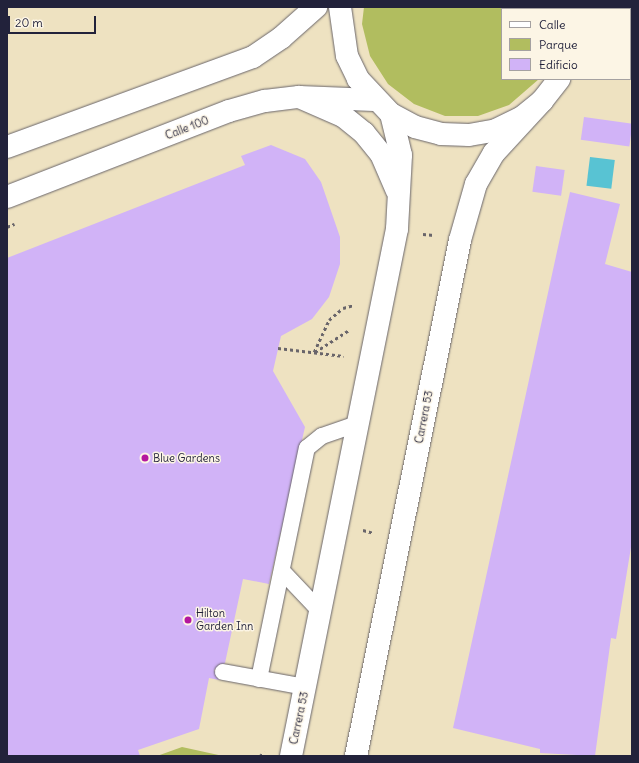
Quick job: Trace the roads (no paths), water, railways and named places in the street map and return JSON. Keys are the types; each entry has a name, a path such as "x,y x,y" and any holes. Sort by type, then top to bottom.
{"main road":[{"path":"7,147 246,60 282,38 316,7"},
{"name":"Carrera 53","path":"291,756 359,423 400,204 401,155 382,107 347,56 340,7"},
{"path":"382,107 422,128 469,135 496,130 521,118 557,87"},
{"name":"Carrera 53","path":"356,756 460,240 476,184 494,153 557,87"},
{"path":"299,97 344,116 364,133 393,178 400,204"},
{"name":"Calle 100","path":"7,197 229,111 299,97 382,107"}],"lane":[{"path":"259,679 307,448 322,436 359,423"},
{"path":"282,571 320,611"},
{"path":"223,672 305,687"}],"water":[{"path":"590,157 615,160 611,189 586,186"}],"place":[{"name":"Blue Gardens","path":"145,458"},
{"name":"Hilton Garden Inn","path":"188,620"}]}
